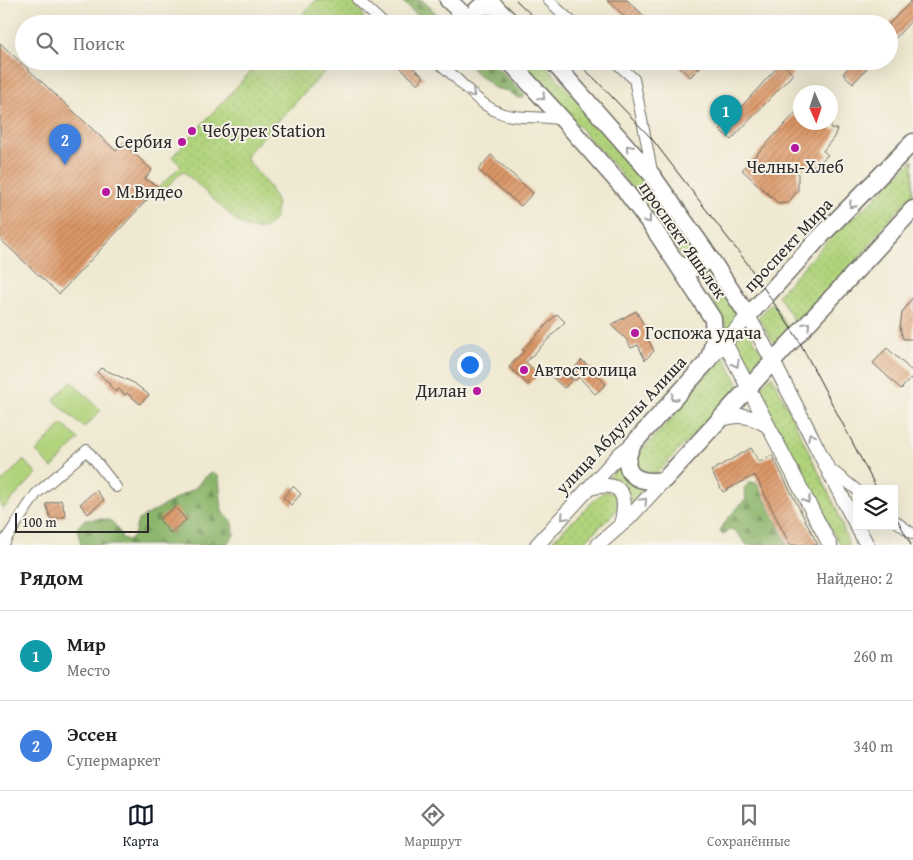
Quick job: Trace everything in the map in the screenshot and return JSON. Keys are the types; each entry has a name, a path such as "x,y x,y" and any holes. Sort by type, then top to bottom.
{"main road":[{"path":"448,0 464,15"},
{"path":"474,15 475,11 480,7 492,3 504,15"},
{"name":"проспект Яшьлек","path":"517,70 624,189 654,229 713,320 729,337 753,382 768,426 830,545"},
{"name":"проспект Яшьлек","path":"560,70 652,175 705,250 774,360 853,518"},
{"name":"проспект Мира","path":"729,337 820,237 913,142"},
{"path":"886,171 913,154"},
{"path":"598,545 621,525 664,480 913,209"},
{"path":"677,263 687,269 693,269 699,266 705,258 705,250"},
{"path":"707,362 714,338 713,320"},
{"name":"улица Абдуллы Алиша","path":"538,545 621,453 633,444 729,337"},
{"path":"719,420 734,415 743,415 757,418 768,426"},
{"path":"633,444 627,457 630,472 634,477 649,482 664,480"},
{"path":"590,488 608,486 616,488 622,494 624,509 621,525"},
{"name":"проспект Яшьлек","path":"859,530 867,545"}],"street":[{"path":"358,0 374,15"},
{"path":"548,0 564,15"},
{"path":"446,70 481,102 499,113 553,118 564,121"},
{"path":"624,70 634,79 652,175"},
{"path":"2,545 36,494 87,450 116,486"},
{"path":"824,463 853,487"},
{"path":"898,523 913,534"}],"green space":[{"path":"316,0 350,0 356,5 362,15 302,15"},
{"path":"401,0 422,0 438,15 417,15"},
{"path":"252,70 326,70 246,155 248,161 269,186 277,204 276,215 266,228 251,229 239,223 183,171 163,191 159,187 181,166 172,157"},
{"path":"473,70 499,70 524,94 524,98 518,98 508,91 494,88"},
{"path":"528,70 550,70 627,157 699,253 697,260 690,263 684,259 616,168"},
{"path":"913,160 913,195 885,224 862,255 797,325 778,295 836,231 867,206"},
{"path":"708,267 739,316 728,329 702,272"},
{"path":"772,303 791,332 777,347 758,318"},
{"path":"747,328 765,358 751,373 734,341"},
{"path":"724,356 739,386 658,472 654,475 641,472 636,464 638,454 673,417 708,372"},
{"path":"772,376 837,510 849,545 841,545 839,543 757,390"},
{"path":"71,381 101,410 84,428 54,400"},
{"path":"62,424 79,439 52,468 36,452"},
{"path":"23,460 37,473 4,508 0,505 0,484"},
{"path":"622,463 645,487 631,503 629,495 607,480"},
{"path":"212,473 219,477 222,511 233,523 234,535 226,545 81,545 77,528 84,520 108,520 115,525 122,538 129,540 134,535 138,520 195,488 204,478"},
{"path":"750,482 757,483 788,545 747,545 735,531 730,529 724,534 721,533 720,531 727,519 746,499 744,488"},
{"path":"606,491 616,495 618,505 616,511 581,545 548,545 602,493"}],"building":[{"path":"607,0 627,0 643,15 623,15"},
{"path":"913,0 913,19 898,35 898,15"},
{"path":"0,43 15,57 15,70 29,70 116,151 123,143 152,170 145,179 159,187 59,294 0,239"},
{"path":"402,70 416,70 424,77 418,84"},
{"path":"683,70 697,70 690,77"},
{"path":"775,70 789,70 793,74 731,140 720,130"},
{"path":"846,70 865,70 853,83 843,74"},
{"name":"Челны-Хлеб","path":"793,115 793,130 837,130 834,137 823,151 828,155 816,165 798,169 798,190 788,203 779,204 742,170"},
{"path":"491,155 533,193 521,206 478,170"},
{"path":"913,297 913,339 903,339 900,327 902,313"},
{"path":"636,311 645,327 654,351 645,360 638,345 631,348 627,340 611,325"},
{"path":"557,314 565,322 526,362 539,374 528,385 509,367 524,351 522,350"},
{"path":"887,348 913,372 913,376 901,389 873,363"},
{"path":"582,360 606,384 595,394 579,377 575,381 568,374"},
{"path":"101,368 134,383 149,395 140,404 119,389 116,392 97,372"},
{"path":"559,368 572,380 564,388 551,376"},
{"path":"751,448 759,462 772,455 818,545 790,545 755,475 723,492 711,471"},
{"path":"293,486 301,494 291,505 283,497"},
{"path":"96,490 104,500 88,514 80,504"},
{"path":"61,500 66,516 51,520 46,504"},
{"path":"175,507 186,520 170,533 159,519"}],"tram line":[{"path":"516,0 532,15"},
{"path":"585,70 652,139 747,263 798,339 875,485"},
{"path":"898,521 911,545"}],"place":[{"name":"Чебурек Station","path":"192,131"},
{"name":"Мир","path":"726,136"},
{"name":"Сербия","path":"182,142"},
{"name":"Челны-Хлеб","path":"795,148"},
{"name":"Эссен","path":"65,165"},
{"name":"М.Видео","path":"106,192"},
{"name":"Госпожа удача","path":"635,333"},
{"name":"Автостолица","path":"524,370"},
{"name":"Дилан","path":"477,391"}]}
